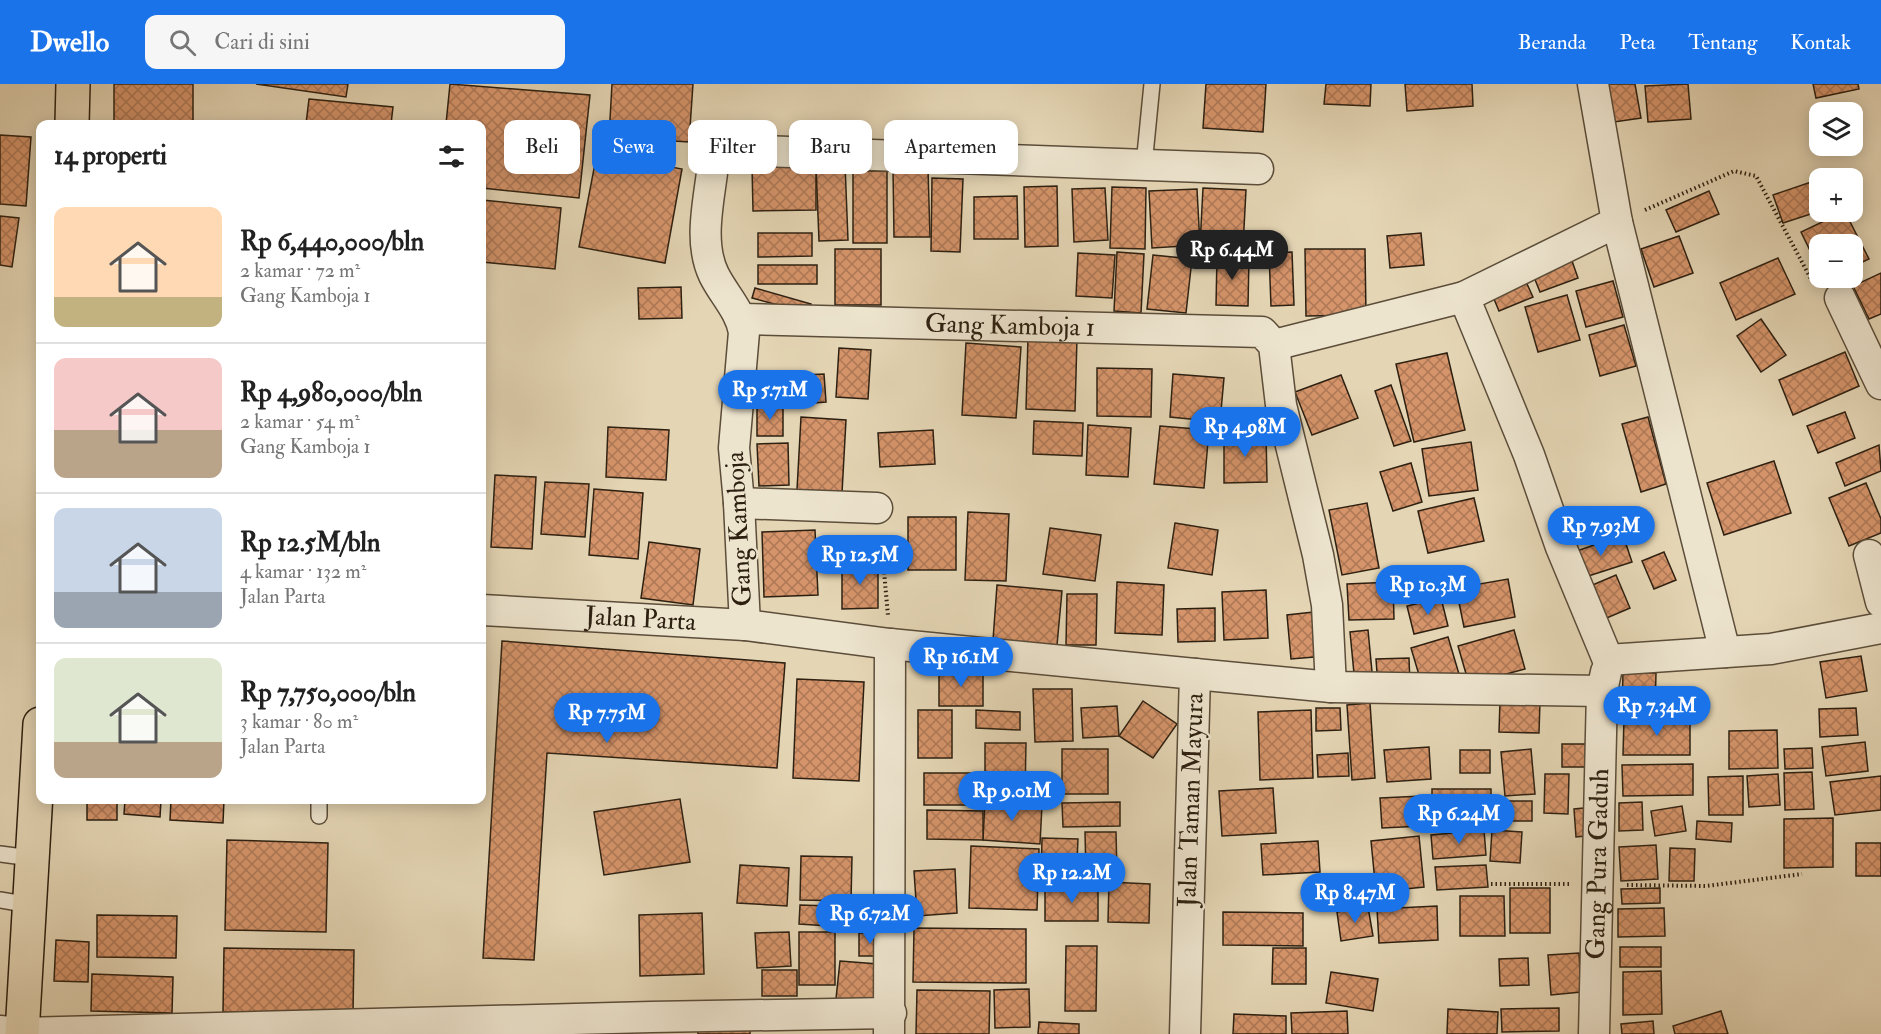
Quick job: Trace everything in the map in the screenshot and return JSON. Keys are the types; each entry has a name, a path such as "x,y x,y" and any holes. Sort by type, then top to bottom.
{"main road":[{"path":"72,120 73,84"},
{"path":"22,1034 15,903 15,856 36,745"}],"street":[{"path":"1593,84 1617,222 1725,652"},
{"name":"Gang Kamboja","path":"745,625 734,448 736,397 744,348 742,319 715,277 706,254 713,165 717,157 735,150 1144,165"},
{"path":"1144,165 1258,169"},
{"path":"1331,687 1327,605 1281,405 1274,345 1464,297 1617,222"},
{"path":"1464,297 1529,455 1561,547 1608,660 1725,652 1808,643 1881,627"},
{"path":"1840,298 1881,384"},
{"name":"Gang Kamboja 1","path":"742,319 1252,330 1262,332 1274,345"},
{"path":"739,502 877,508"},
{"path":"1869,555 1881,602"},
{"name":"Jalan Parta","path":"486,610 745,625 899,644"},
{"path":"0,1032 22,1034 890,1024 899,644"},
{"name":"Jalan Taman Mayura","path":"899,644 1195,674 1185,1034"},
{"name":"Gang Pura Gaduh","path":"1594,1034 1602,691 1608,660"},
{"path":"1195,674 1331,687 1602,691"}],"lane":[{"path":"1144,165 1152,84"},
{"path":"319,804 319,816"}],"path":[{"path":"1617,222 1734,171 1742,171 1756,176 1810,279 1840,298"},
{"path":"877,508 899,644"},
{"path":"1491,884 1706,886 1802,874"}],"building":[{"path":"114,84 193,84 193,120 114,120"},
{"path":"256,84 348,84 346,97"},
{"path":"450,84 590,95 579,198 486,188 486,120 446,120"},
{"path":"612,84 693,84 691,120 688,120 688,142 676,141 676,120 610,120"},
{"path":"1206,84 1266,84 1263,132 1203,128"},
{"path":"1326,84 1371,84 1370,106 1324,104"},
{"path":"1405,84 1472,84 1473,106 1407,111"},
{"path":"1607,84 1635,84 1641,118 1614,122"},
{"path":"1688,84 1691,119 1648,122 1645,86"},
{"path":"1813,84 1858,84 1859,89 1816,98"},
{"path":"309,99 393,107 391,120 306,120"},
{"path":"0,135 31,137 26,206 0,204"},
{"path":"789,165 789,174 816,174 816,210 753,211 752,174 777,174 777,166"},
{"path":"676,168 682,169 665,263 579,247 593,174 676,174"},
{"path":"872,171 884,171 884,174 887,174 887,243 853,243 853,174 872,174"},
{"path":"816,174 845,174 848,240 819,241"},
{"path":"893,174 928,174 930,237 894,237"},
{"path":"932,178 963,179 960,252 931,251"},
{"path":"1809,183 1809,215 1783,223 1773,195"},
{"path":"1057,186 1058,246 1025,247 1024,187"},
{"path":"1112,187 1146,188 1145,249 1110,248"},
{"path":"1105,188 1108,240 1074,242 1072,189"},
{"path":"1203,188 1246,190 1243,247 1200,245"},
{"path":"1197,189 1200,245 1152,248 1149,191"},
{"path":"1709,191 1719,214 1676,232 1666,210"},
{"path":"1017,196 1018,239 974,239 974,197"},
{"path":"486,200 561,208 555,269 486,262"},
{"path":"0,216 19,218 12,267 0,265"},
{"path":"1822,222 1850,222 1856,234 1809,234 1809,248 1801,232"},
{"path":"758,233 812,233 812,256 758,257"},
{"path":"1421,233 1424,265 1390,268 1387,236"},
{"path":"1679,236 1693,273 1654,287 1641,249"},
{"path":"1863,247 1869,259 1863,262"},
{"path":"835,249 881,249 881,305 835,305"},
{"path":"1305,249 1365,249 1366,315 1306,316"},
{"path":"1117,252 1144,254 1141,313 1114,311"},
{"path":"1292,252 1294,305 1271,306 1269,253"},
{"path":"1078,253 1115,255 1112,298 1076,296"},
{"path":"1153,255 1192,259 1186,313 1147,309"},
{"path":"1217,256 1249,257 1248,306 1216,305"},
{"path":"1571,258 1578,278 1540,292 1532,272"},
{"path":"1778,258 1795,294 1736,320 1720,283"},
{"path":"758,265 817,265 817,284 758,284"},
{"path":"1522,273 1533,297 1499,311 1489,287"},
{"path":"1881,273 1881,314 1869,319 1854,288 1863,288 1863,281"},
{"path":"1613,281 1623,317 1586,327 1576,291"},
{"path":"681,287 682,318 639,319 638,288"},
{"path":"755,288 811,304 808,313 752,298"},
{"path":"1567,295 1580,340 1538,352 1525,307"},
{"path":"1761,319 1786,355 1761,372 1737,336"},
{"path":"1624,325 1636,366 1600,376 1589,335"},
{"path":"1028,337 1077,338 1075,411 1026,409"},
{"path":"966,343 1021,347 1016,418 962,415"},
{"path":"839,348 871,350 868,399 836,397"},
{"path":"1845,352 1859,386 1793,415 1779,380"},
{"path":"1447,353 1465,430 1414,442 1396,364"},
{"path":"1097,368 1152,369 1151,417 1097,416"},
{"path":"824,374 826,402 787,405 785,376"},
{"path":"1173,374 1224,378 1220,422 1170,417"},
{"path":"1341,375 1358,418 1312,435 1295,392"},
{"path":"1391,385 1411,441 1394,446 1375,391"},
{"path":"757,406 783,406 783,436 757,436"},
{"path":"1845,412 1855,438 1818,453 1807,426"},
{"path":"801,417 846,420 842,493 797,490"},
{"path":"1648,417 1666,484 1641,492 1622,424"},
{"path":"1034,421 1083,423 1082,456 1033,454"},
{"path":"1088,425 1131,428 1128,477 1086,475"},
{"path":"1160,426 1209,430 1204,488 1154,484"},
{"path":"608,427 669,430 666,480 606,477"},
{"path":"933,430 935,464 880,467 878,433"},
{"path":"1266,433 1267,482 1224,483 1224,434"},
{"path":"1471,442 1478,490 1429,496 1422,449"},
{"path":"788,443 789,485 759,486 757,444"},
{"path":"1879,445 1881,471 1845,486 1836,463"},
{"path":"1774,461 1791,513 1724,535 1707,483"},
{"path":"1411,463 1422,502 1393,511 1380,472"},
{"path":"495,475 536,477 532,549 491,547"},
{"path":"545,482 589,484 585,537 541,534"},
{"path":"1866,483 1881,519 1881,533 1849,546 1829,498"},
{"path":"594,489 643,493 638,559 589,555"},
{"path":"1474,498 1484,541 1428,553 1418,511"},
{"path":"1367,503 1379,568 1342,575 1329,510"},
{"path":"968,512 1009,514 1006,581 965,580"},
{"path":"908,517 956,517 956,570 908,570"},
{"path":"1175,523 1218,530 1212,575 1168,568"},
{"path":"1050,528 1101,535 1095,581 1043,574"},
{"path":"815,530 818,595 764,597 762,532"},
{"path":"1623,535 1632,562 1579,579 1571,553"},
{"path":"649,542 700,549 693,605 641,598"},
{"path":"1664,552 1676,580 1654,589 1642,561"},
{"path":"842,563 878,563 878,608 842,609"},
{"path":"1616,575 1630,608 1602,620 1588,587"},
{"path":"1508,579 1515,617 1464,627 1456,588"},
{"path":"1117,582 1164,585 1162,635 1115,633"},
{"path":"1393,582 1394,619 1349,620 1347,584"},
{"path":"997,585 1062,591 1057,645 993,640"},
{"path":"1266,590 1268,638 1224,640 1222,592"},
{"path":"1067,594 1097,594 1096,645 1066,645"},
{"path":"1441,598 1448,626 1414,634 1407,606"},
{"path":"1215,608 1215,641 1178,642 1177,609"},
{"path":"1322,611 1326,656 1291,659 1287,615"},
{"path":"1368,630 1373,682 1355,684 1350,632"},
{"path":"1514,630 1525,669 1469,684 1458,646"},
{"path":"1448,637 1459,674 1422,685 1411,648"},
{"path":"502,641 785,663 777,768 547,753 534,960 483,958"},
{"path":"1861,656 1867,691 1826,698 1820,662"},
{"path":"1409,658 1410,685 1378,687 1376,659"},
{"path":"939,670 983,670 983,706 939,706"},
{"path":"1623,672 1656,673 1655,713 1622,712"},
{"path":"797,679 864,682 859,781 793,778"},
{"path":"1033,689 1072,689 1073,741 1035,742"},
{"path":"1143,701 1177,724 1153,758 1119,736"},
{"path":"1500,701 1540,702 1539,733 1499,732"},
{"path":"1370,703 1375,778 1352,780 1347,705"},
{"path":"1117,706 1119,736 1083,738 1081,708"},
{"path":"1316,708 1340,708 1341,730 1316,731"},
{"path":"1856,708 1858,735 1820,737 1819,709"},
{"path":"918,710 952,710 952,758 918,758"},
{"path":"976,710 1020,712 1020,730 976,728"},
{"path":"1311,710 1313,778 1260,780 1258,712"},
{"path":"1624,718 1690,718 1690,755 1623,755"},
{"path":"1777,730 1778,768 1729,769 1729,731"},
{"path":"1865,742 1868,771 1826,776 1822,747"},
{"path":"985,743 1026,743 1025,796 985,795"},
{"path":"1562,744 1594,744 1593,767 1562,767"},
{"path":"1429,747 1431,779 1387,782 1384,750"},
{"path":"1812,748 1813,768 1785,769 1784,749"},
{"path":"1062,749 1108,749 1108,794 1062,794"},
{"path":"1531,749 1535,794 1505,796 1501,752"},
{"path":"1460,750 1490,750 1490,773 1460,773"},
{"path":"1348,753 1349,776 1318,777 1317,755"},
{"path":"1693,764 1693,795 1623,796 1622,765"},
{"path":"1812,772 1814,809 1785,810 1784,773"},
{"path":"924,773 975,773 975,805 924,805"},
{"path":"1545,774 1569,774 1568,814 1544,813"},
{"path":"1778,774 1780,805 1749,807 1747,776"},
{"path":"1743,776 1743,815 1709,815 1708,777"},
{"path":"1881,776 1881,810 1835,815 1830,782"},
{"path":"1273,788 1276,833 1222,836 1219,791"},
{"path":"1432,789 1491,789 1491,820 1432,820"},
{"path":"1422,796 1423,826 1382,828 1380,798"},
{"path":"680,799 690,862 604,875 594,812"},
{"path":"985,801 1042,805 1040,844 983,840"},
{"path":"1500,801 1532,801 1532,821 1500,821"},
{"path":"1120,802 1120,826 1063,827 1062,803"},
{"path":"1642,802 1643,830 1619,831 1619,803"},
{"path":"87,804 117,804 117,820 87,820"},
{"path":"125,804 161,804 160,817 124,814"},
{"path":"171,804 224,804 223,823 170,820"},
{"path":"1682,806 1686,831 1655,836 1651,811"},
{"path":"1594,807 1597,835 1576,837 1574,809"},
{"path":"927,810 983,811 983,840 927,839"},
{"path":"1833,818 1833,867 1784,868 1784,819"},
{"path":"1697,821 1732,823 1731,842 1696,839"},
{"path":"1484,830 1486,855 1433,859 1431,835"},
{"path":"1492,830 1522,832 1520,863 1490,861"},
{"path":"1085,832 1116,832 1117,874 1086,875"},
{"path":"1419,836 1424,887 1376,892 1371,841"},
{"path":"1042,838 1078,839 1076,883 1041,882"},
{"path":"227,840 328,843 326,932 225,930"},
{"path":"1318,841 1320,872 1263,875 1261,844"},
{"path":"1856,843 1881,843 1881,876 1856,876"},
{"path":"1656,845 1658,879 1621,881 1619,847"},
{"path":"971,846 1039,849 1037,910 969,908"},
{"path":"1670,848 1695,849 1694,881 1669,881"},
{"path":"801,856 852,857 851,901 800,900"},
{"path":"740,865 789,868 787,906 737,903"},
{"path":"1486,865 1488,887 1437,890 1435,867"},
{"path":"955,869 957,913 917,916 914,871"},
{"path":"1109,882 1150,884 1149,923 1108,922"},
{"path":"1045,887 1098,887 1098,921 1045,921"},
{"path":"1510,888 1550,888 1550,933 1510,933"},
{"path":"1660,888 1660,903 1622,904 1621,889"},
{"path":"1460,896 1504,896 1505,936 1460,936"},
{"path":"800,905 830,906 829,926 799,924"},
{"path":"1437,906 1438,940 1379,943 1377,909"},
{"path":"1368,907 1373,936 1341,941 1337,912"},
{"path":"1664,908 1665,936 1618,937 1618,909"},
{"path":"1223,912 1303,913 1303,946 1223,945"},
{"path":"702,913 704,974 640,976 639,915"},
{"path":"97,915 177,916 176,958 97,957"},
{"path":"914,928 1026,929 1026,983 913,982"},
{"path":"789,932 791,966 757,968 755,933"},
{"path":"799,932 835,932 835,985 799,985"},
{"path":"859,933 882,933 882,956 859,956"},
{"path":"56,940 89,942 88,982 54,981"},
{"path":"1066,946 1097,946 1096,1011 1065,1011"},
{"path":"1620,947 1661,947 1661,967 1620,967"},
{"path":"224,948 354,950 353,1014 223,1012"},
{"path":"1273,948 1306,948 1306,984 1272,984"},
{"path":"1579,953 1581,992 1551,995 1548,955"},
{"path":"1528,958 1529,985 1500,986 1499,959"},
{"path":"840,961 878,964 874,1011 835,1008"},
{"path":"762,970 797,970 797,996 762,996"},
{"path":"1661,971 1662,1014 1623,1015 1623,972"},
{"path":"1331,972 1378,979 1373,1011 1326,1003"},
{"path":"92,974 173,977 172,1013 91,1011"},
{"path":"1029,989 1030,1027 995,1028 994,990"},
{"path":"917,990 990,991 989,1034 916,1034"},
{"path":"1559,1008 1559,1031 1502,1032 1501,1009"},
{"path":"1448,1009 1498,1012 1497,1034 1447,1034"},
{"path":"1347,1011 1348,1034 1292,1034 1291,1013"},
{"path":"1721,1011 1728,1034 1675,1034 1673,1026"},
{"path":"1234,1014 1286,1016 1286,1034 1233,1034"},
{"path":"698,1021 750,1021 750,1034 698,1034"},
{"path":"1653,1021 1654,1034 1622,1034 1621,1024"},
{"path":"1039,1022 1079,1024 1079,1034 1038,1034"}]}
